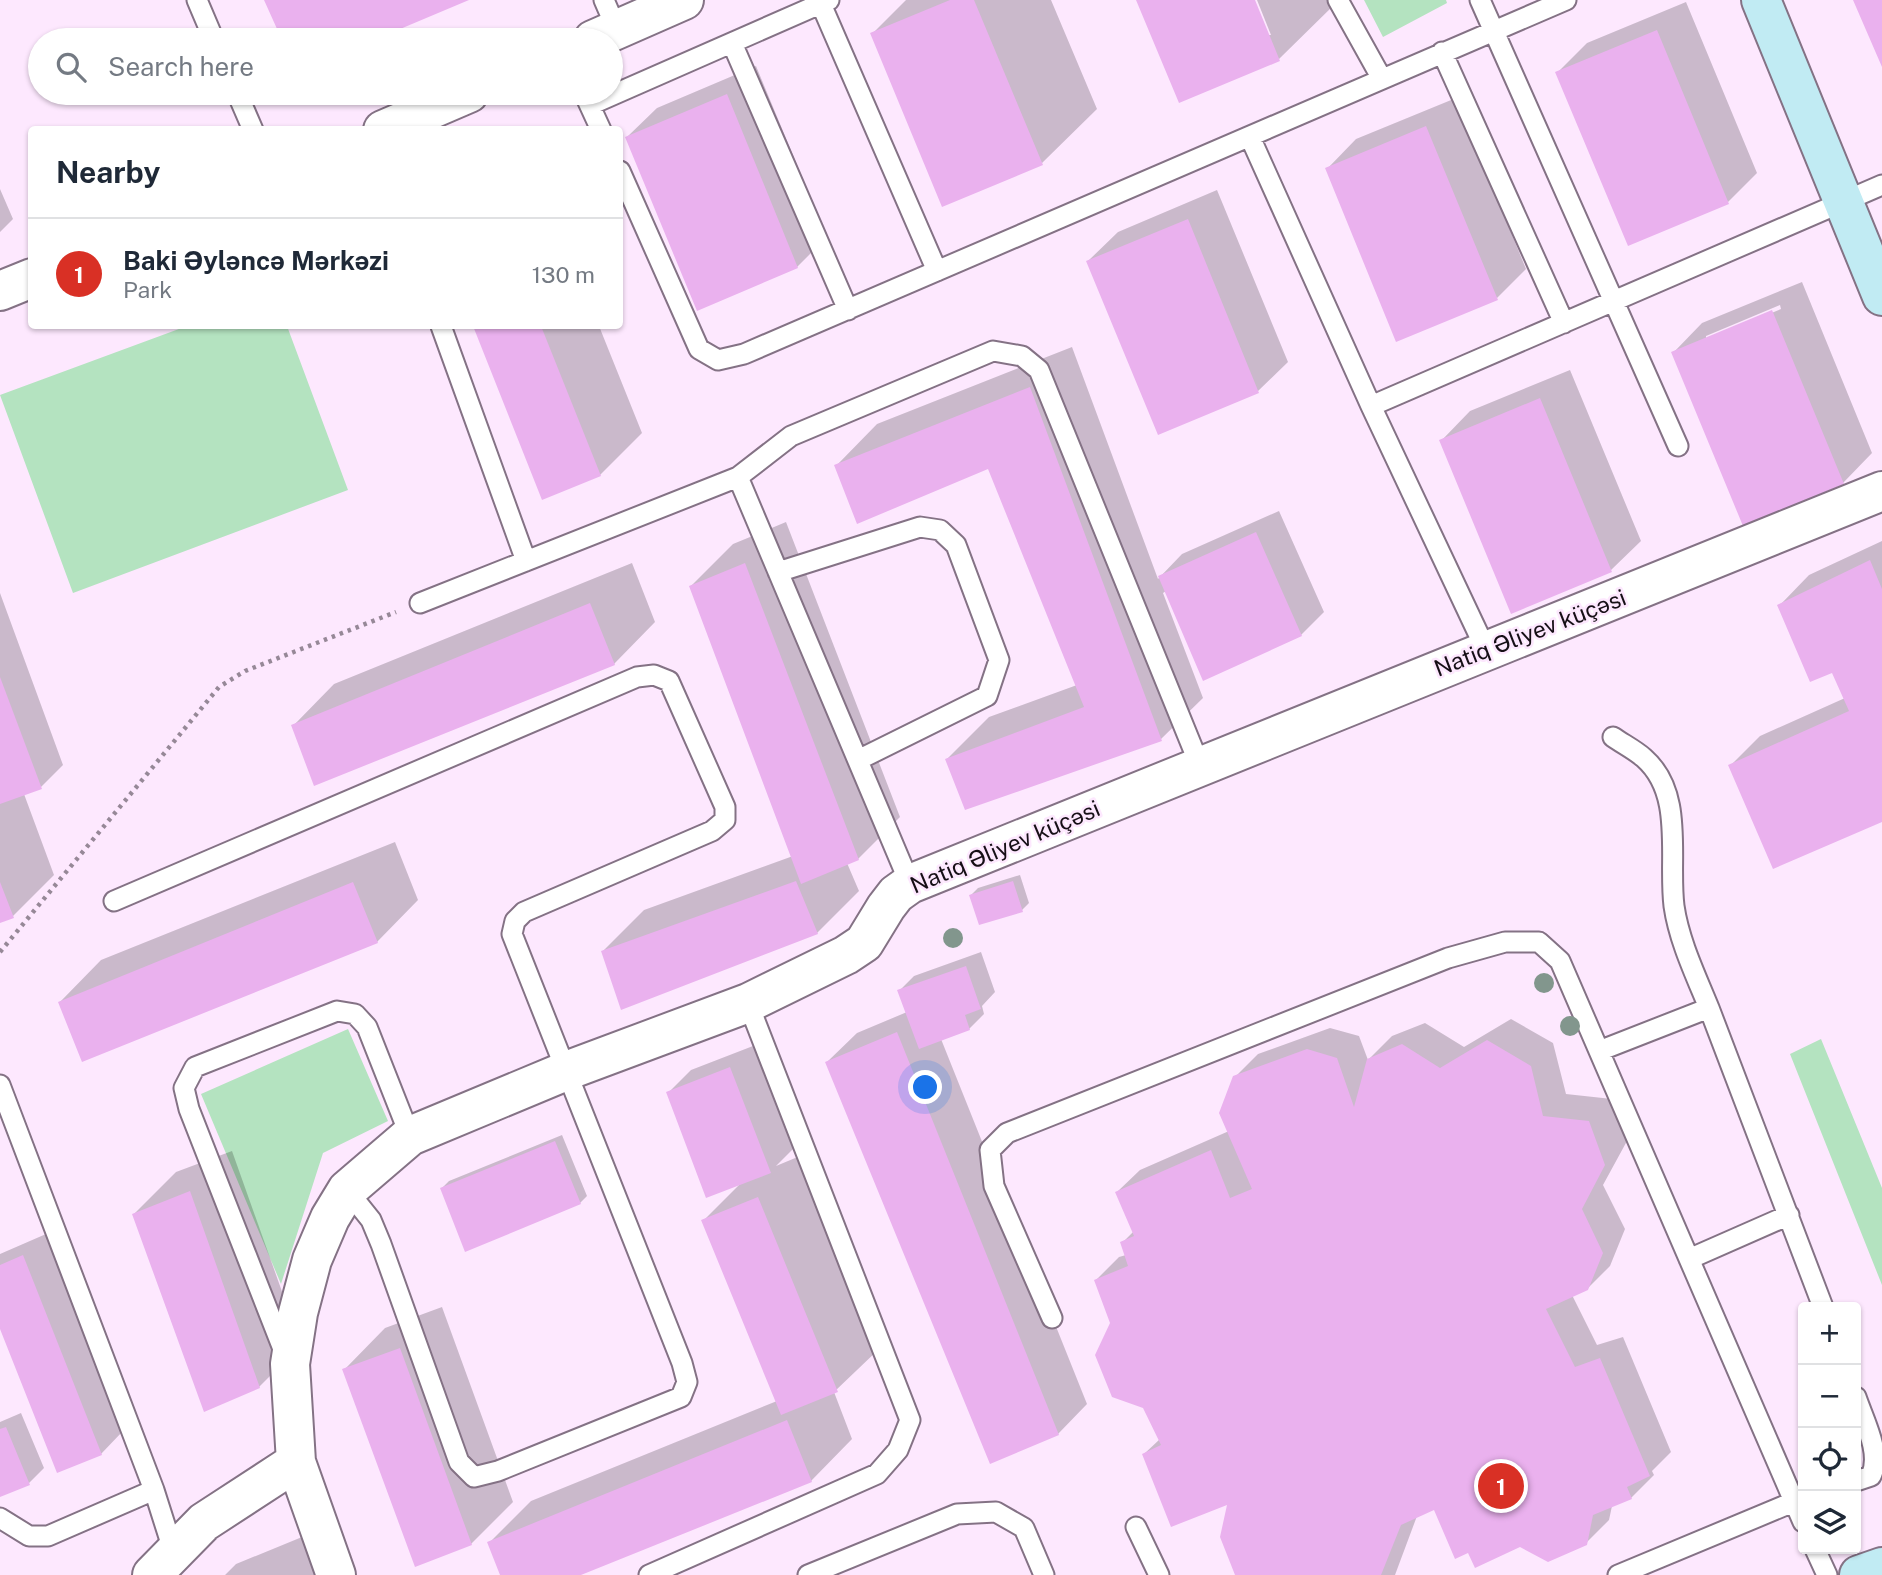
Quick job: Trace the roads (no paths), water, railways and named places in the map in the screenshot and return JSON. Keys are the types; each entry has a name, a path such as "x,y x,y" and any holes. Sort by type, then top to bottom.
{"street":[{"path":"605,24 684,0"},
{"path":"1761,0 1882,296"},
{"path":"392,126 441,105"},
{"path":"0,291 28,280"},
{"name":"Natiq Əliyev küçəsi","path":"336,1575 296,1462 289,1364 298,1313 312,1260 330,1218 347,1190 410,1136 566,1071 748,1003 846,955 864,943 886,906 910,884 1882,491"},
{"path":"163,1564 204,1522 296,1462"},
{"path":"1860,1575 1882,1567"}],"lane":[{"path":"197,0 209,28"},
{"path":"1338,0 1382,79"},
{"path":"1480,0 1678,446"},
{"path":"623,178 699,349 718,360 744,354 848,310 1566,0"},
{"path":"623,85 732,43 825,2 937,271"},
{"path":"732,43 848,310"},
{"path":"1442,52 1564,323"},
{"path":"242,105 251,126"},
{"path":"590,105 599,126"},
{"path":"1250,137 1371,407 1486,650"},
{"path":"1371,407 1882,185"},
{"path":"442,329 526,561"},
{"path":"420,603 738,477 792,436 993,351 1022,356 1039,370 1200,766"},
{"path":"738,477 910,884"},
{"path":"778,572 920,527 940,530 956,545 999,660 987,696 858,760"},
{"path":"114,901 637,677 654,675 668,681 725,807 725,820 712,831 524,912 515,921 512,934 682,1363 687,1382 681,1397 498,1471 474,1477 459,1462 371,1220 347,1190"},
{"path":"1613,737 1645,758 1665,785 1671,820 1674,907 1684,944 1821,1302"},
{"path":"1052,1318 994,1186 990,1150 1007,1133 1448,958 1505,942 1539,942 1560,961 1689,1259 1798,1497"},
{"path":"649,1575 877,1474 898,1450 911,1420 748,1003"},
{"path":"1599,1051 1709,1008"},
{"path":"289,1364 189,1109 184,1088 195,1067 337,1011 355,1014 367,1027 410,1136"},
{"path":"0,1085 154,1490 163,1564"},
{"path":"1689,1259 1789,1215"},
{"path":"1861,1412 1876,1452 1877,1467 1871,1476 1861,1479"},
{"path":"0,1518 29,1536 48,1536 154,1490"},
{"path":"1618,1575 1798,1499"},
{"path":"808,1575 957,1514 996,1513 1024,1528 1044,1575"},
{"path":"1136,1527 1159,1575"},
{"path":"1817,1554 1827,1575"}],"place":[{"name":"Baki Əyləncə Mərkəzi","path":"1501,1486"}]}
